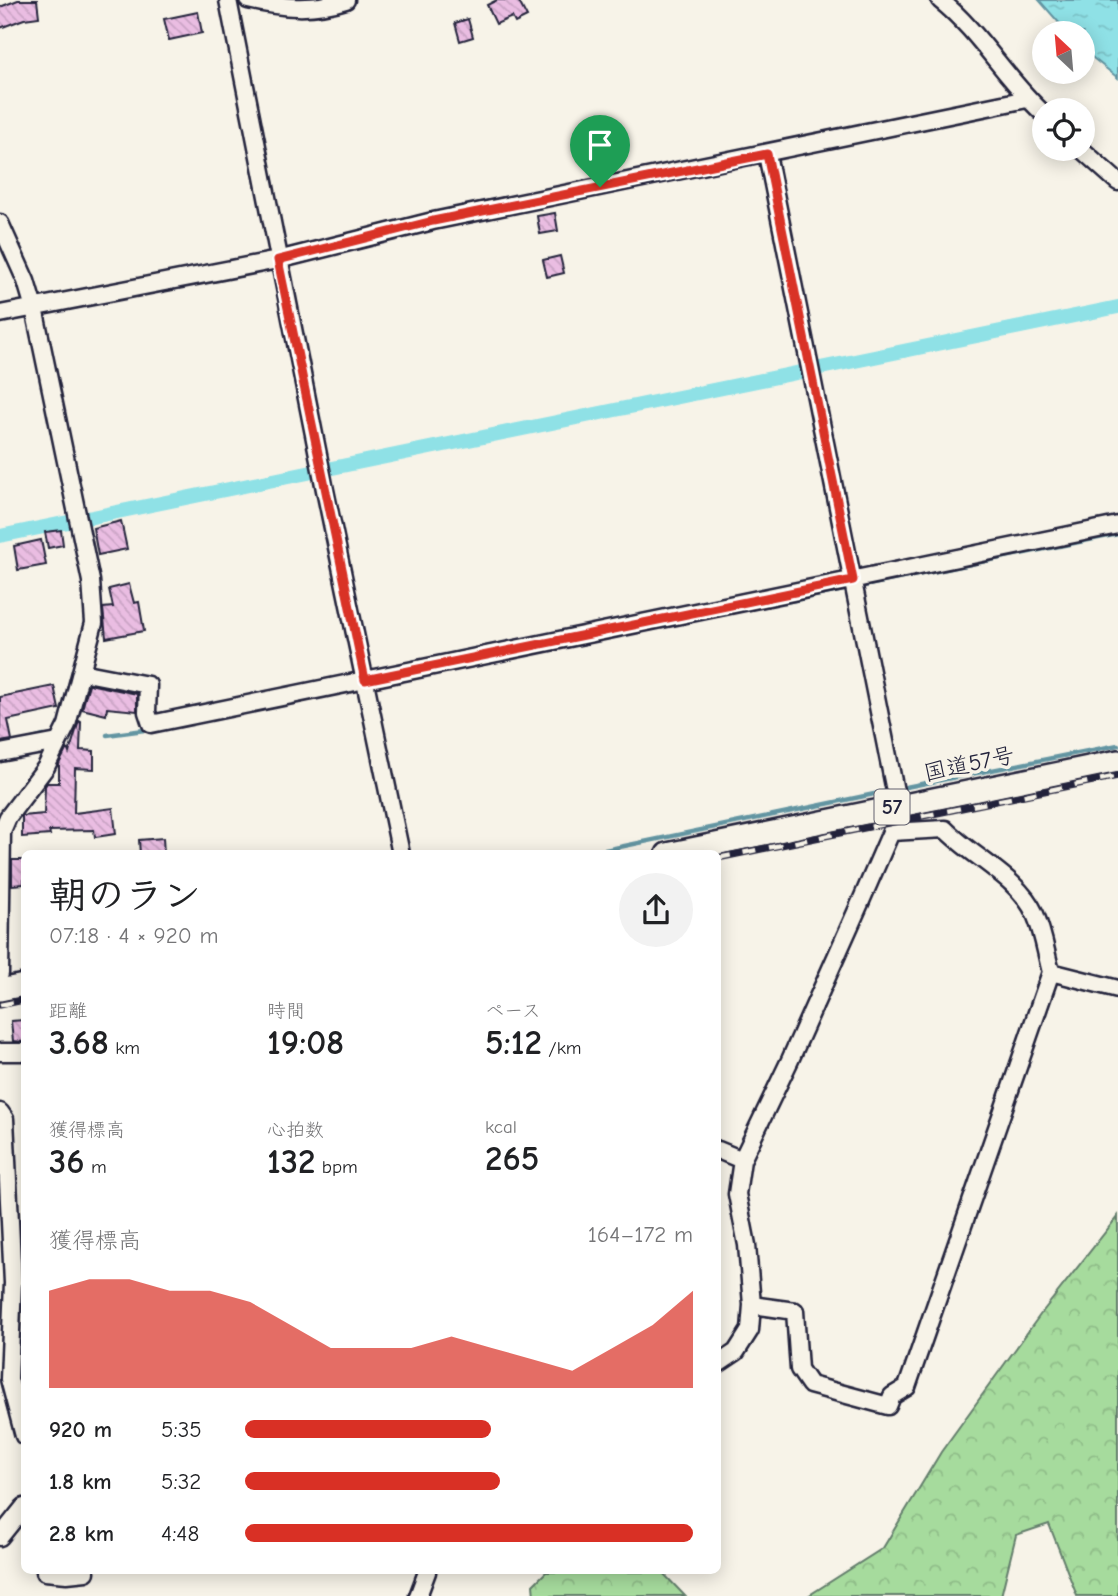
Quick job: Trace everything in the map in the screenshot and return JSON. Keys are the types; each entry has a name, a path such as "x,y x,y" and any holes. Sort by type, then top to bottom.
{"highway":[{"name":"国道57号","path":"686,850 1118,761"},
{"path":"0,990 21,986"}],"street":[{"path":"228,0 278,260 400,850"},
{"path":"248,0 285,8 323,8 346,0"},
{"path":"940,0 962,18 1032,103"},
{"path":"0,314 278,260 433,221 1027,99"},
{"path":"721,1362 736,1352 750,1330 752,1306 747,1245 737,1194 741,1160 790,1060 891,832 898,806 767,154"},
{"path":"1095,161 1118,182"},
{"path":"0,223 26,281 34,308 91,581 94,623 67,725 46,767 8,817 2,831 0,974"},
{"path":"81,672 148,685 147,712 151,724 1118,525"},
{"path":"0,753 58,742"},
{"path":"752,1306 795,1311 799,1369 810,1385 888,1406 892,1396 907,1387 1051,972 1035,914 1025,897 1013,885 963,848 945,829 933,827 891,832"},
{"path":"1051,972 1118,989"},
{"path":"0,1052 21,1052"},
{"path":"0,1112 5,1119 18,1245 13,1283 9,1379 21,1425"},
{"path":"721,1151 741,1160"},
{"path":"0,1537 21,1512"},
{"path":"418,1596 426,1574"}],"green space":[{"path":"1118,1216 1118,1596 1077,1596 1049,1524 1016,1535 1001,1596 808,1596 883,1548 941,1452 1040,1315"},
{"path":"544,1574 664,1574 685,1596 534,1596 533,1585"}],"water":[{"path":"1039,0 1118,0 1118,78 1096,60 1096,21 1057,21"}],"building":[{"path":"18,0 37,0 39,17 24,19 0,28 0,7"},
{"path":"497,0 518,0 527,17 515,23 512,17 496,24 487,5"},
{"path":"198,12 202,33 169,40 164,19"},
{"path":"468,19 473,37 460,41 455,23"},
{"path":"555,213 558,231 540,234 537,216"},
{"path":"560,256 564,273 547,277 543,260"},
{"path":"121,521 127,549 98,555 93,528"},
{"path":"61,530 63,545 48,548 45,532"},
{"path":"41,540 46,565 18,570 14,546"},
{"path":"129,584 134,603 139,602 144,631 106,638 103,608 113,607 109,589"},
{"path":"89,684 137,694 137,711 107,708 106,715 82,709"},
{"path":"54,686 59,709 8,720 12,740 0,742 0,697"},
{"path":"79,721 80,750 94,751 94,769 75,768 74,813 113,808 116,834 95,837 94,830 49,831 50,835 22,837 22,816 44,814 45,786 47,783 59,783 59,764 67,748 69,753"},
{"path":"163,838 164,850 140,850 139,840"},
{"path":"12,860 21,860 21,884 12,885"},
{"path":"21,1020 21,1042 13,1041 11,1021"}],"waterway":[{"path":"0,536 1118,307"},
{"path":"785,602 1118,534"},
{"path":"107,735 152,729"},
{"path":"25,741 44,736"},
{"path":"906,787 1118,745"},
{"path":"605,850 884,792"}],"railway":[{"path":"721,857 1118,776"},
{"path":"0,1005 21,1001"}],"route":[{"path":"767,154 853,580 365,680 278,260 433,221 600,187 767,154"}]}
